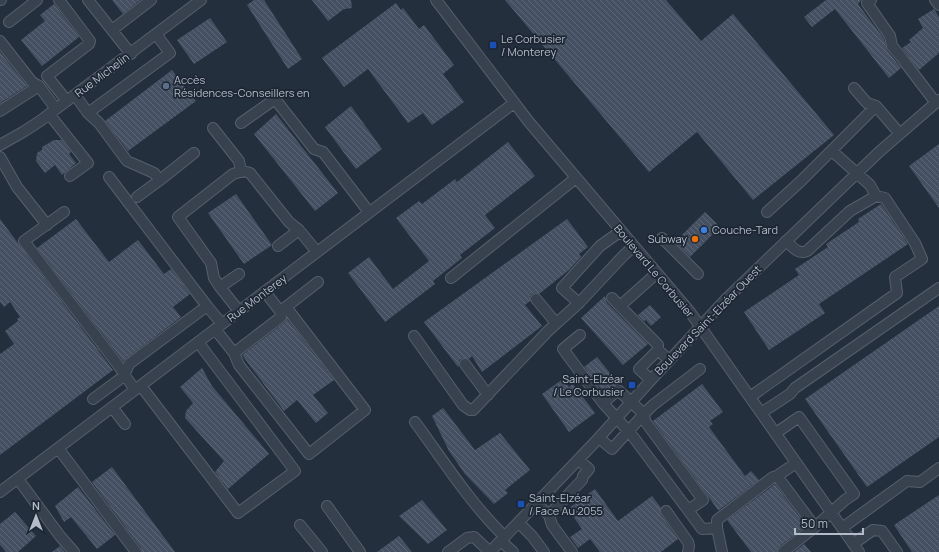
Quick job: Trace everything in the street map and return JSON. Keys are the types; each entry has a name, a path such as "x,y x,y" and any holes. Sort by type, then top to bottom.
{"street":[{"path":"9,22 37,0"},
{"path":"59,0 90,41 89,44 47,76 99,123 128,161 154,173 160,180"},
{"path":"88,0 130,54"},
{"path":"112,30 151,0"},
{"name":"Rue Michelin","path":"0,145 23,132 53,111 201,0"},
{"name":"Boulevard Le Corbusier","path":"436,0 514,103 690,312 856,548"},
{"path":"871,0 867,3 890,36 892,46 937,101"},
{"path":"935,0 939,5"},
{"path":"88,113 170,53 156,34"},
{"path":"0,41 32,82 39,86 53,111 88,163 70,176"},
{"path":"0,112 39,86"},
{"path":"854,88 867,103 876,106 900,134"},
{"path":"241,123 275,99 314,149 323,152 369,212"},
{"name":"Boulevard Saint-Elzéar Ouest","path":"490,552 599,438 630,402 725,300 856,173 937,101"},
{"name":"Rue Monterey","path":"0,492 514,103"},
{"path":"767,212 832,151 876,106"},
{"path":"213,128 239,161 241,172"},
{"path":"832,151 870,185 876,196"},
{"path":"137,198 194,153"},
{"path":"0,157 17,187 47,225"},
{"path":"239,311 214,278 211,262 178,218 233,174 241,172 250,173 289,222 299,230 317,252"},
{"path":"109,177 207,306 234,353 239,365 308,454 365,410 283,309 265,292"},
{"path":"451,278 576,178"},
{"path":"750,397 897,293 895,277 922,259 915,243 886,198 876,196 850,211 805,252 798,251 786,241"},
{"path":"64,212 24,241 118,365 124,376 138,388 238,513 295,471 198,342"},
{"path":"278,246 299,230"},
{"path":"579,303 562,288 600,246 621,231"},
{"path":"662,238 698,274"},
{"path":"414,336 466,408 470,410 476,409 548,331 579,303 634,246"},
{"path":"620,306 657,273"},
{"path":"220,287 239,274"},
{"path":"234,353 281,317 283,309 318,282"},
{"path":"761,413 939,288"},
{"path":"612,298 658,344 658,350 638,369 651,380"},
{"path":"536,299 556,324"},
{"path":"93,399 124,376 129,364 207,306"},
{"path":"580,335 563,349 603,403 628,431 702,529 717,528"},
{"path":"658,350 669,360"},
{"path":"465,364 488,395"},
{"path":"599,438 612,449 653,405 700,369"},
{"path":"603,403 618,390 644,414 645,421 703,500 688,510"},
{"path":"112,407 125,424"},
{"path":"776,434 799,417 854,494 845,500 816,527 783,552"},
{"path":"415,422 513,552"},
{"path":"58,448 136,552"},
{"path":"549,515 582,480 583,476 589,470 578,460"},
{"path":"722,552 717,528 717,520 773,477 777,476 796,463"},
{"path":"842,528 907,481 920,482 939,468"},
{"path":"777,476 816,527"},
{"path":"18,479 60,536 74,552"},
{"path":"537,504 549,515 552,525 572,552"},
{"path":"327,506 360,552"},
{"path":"666,511 687,540 689,546 688,552"},
{"path":"519,523 532,536 544,552"},
{"path":"300,524 322,552"},
{"path":"856,548 874,530 882,531 897,552"},
{"path":"448,552 467,538 474,537 490,552"}],"building":[{"path":"112,0 140,0 123,14"},
{"path":"254,0 264,0 302,59 288,69 247,5"},
{"path":"312,0 351,0 352,8 344,9 328,21"},
{"path":"505,0 666,0 701,41 733,14 834,135 753,200 697,132 649,172"},
{"path":"826,0 861,0 858,4 884,39 887,50 901,68 889,78 835,9 812,27 804,17"},
{"path":"396,3 401,10 403,8 419,29 424,25 454,65 443,74 464,102 432,125 423,113 408,123 368,69 344,87 322,58"},
{"path":"54,4 79,37 42,66 21,40 45,21 40,15"},
{"path":"934,9 939,17 939,53 919,70 902,48 911,42 909,40 923,28 918,19"},
{"path":"210,18 227,42 194,64 177,40"},
{"path":"0,52 27,86 0,103"},
{"path":"172,70 196,101 128,151 105,121"},
{"path":"351,106 382,149 356,169 325,127"},
{"path":"276,114 338,193 315,211 254,134"},
{"path":"54,140 62,140 71,152 69,154 76,163 62,175 55,165 45,173 36,161 37,153 42,150 42,147"},
{"path":"508,142 535,176 485,215 495,228 460,255 462,258 433,281 435,284 385,322 348,273 369,257 393,289 429,261 396,218 419,201 422,204 455,179 457,182"},
{"path":"939,144 939,208 909,166"},
{"path":"236,194 272,245 244,264 208,213"},
{"path":"881,204 908,244 819,304 825,313 769,350 744,312 799,275 795,269 828,247 826,244 859,222 858,219"},
{"path":"705,212 720,227 690,257 675,242"},
{"path":"0,219 113,370 0,455 0,354 14,344 5,331 18,321 17,319 20,317 10,302 4,307 0,302"},
{"path":"76,219 109,262 138,240 164,274 171,269 190,294 173,307 181,317 123,361 37,248"},
{"path":"567,219 588,247 579,254 581,257 569,270 539,294 532,294 530,301 525,305 542,326 482,372 472,356 469,359 461,359 458,367 424,322"},
{"path":"605,296 607,303 648,344 623,365 581,318"},
{"path":"650,305 661,317 651,326 646,320 644,321 638,315"},
{"path":"939,306 939,437 867,487 805,399"},
{"path":"287,319 334,380 313,395 328,413 316,423 297,400 284,411 242,355"},
{"path":"597,357 618,383 604,393 584,367"},
{"path":"202,368 212,386 269,454 228,489 215,472 224,461 185,418 186,411 193,403 180,387"},
{"path":"563,379 569,387 573,384 595,413 569,432 542,394"},
{"path":"702,384 723,412 710,421 713,424 709,427 745,476 751,471 759,480 719,510 653,421"},
{"path":"443,408 475,450 500,433 530,470 505,490 508,493 494,504 465,474 449,451 432,416"},
{"path":"112,467 175,552 142,552 141,548 92,482"},
{"path":"775,484 806,526 779,547 777,552 751,552 727,520"},
{"path":"78,487 115,535 97,549 71,517 64,522 55,506"},
{"path":"595,489 618,521 652,496 661,508 661,515 678,539 661,552 600,552 590,539 578,548 570,537 582,529 568,509"},
{"path":"939,495 939,552 912,552 894,525"},
{"path":"422,500 447,530 428,544 399,516"},
{"path":"15,512 36,536 18,552 6,552 0,545 0,524"},
{"path":"399,536 412,552 377,552"},
{"path":"804,544 811,552 794,552"},
{"path":"60,546 65,552 52,552"}],"place":[{"name":"Le Corbusier / Monterey","path":"493,45"},
{"name":"Accès Résidences-Conseillers en","path":"166,86"},
{"name":"Couche-Tard","path":"704,230"},
{"name":"Subway","path":"695,239"},
{"name":"Saint-Elzéar / Le Corbusier","path":"632,385"},
{"name":"Saint-Elzéar / Face Au 2055","path":"521,504"}]}
